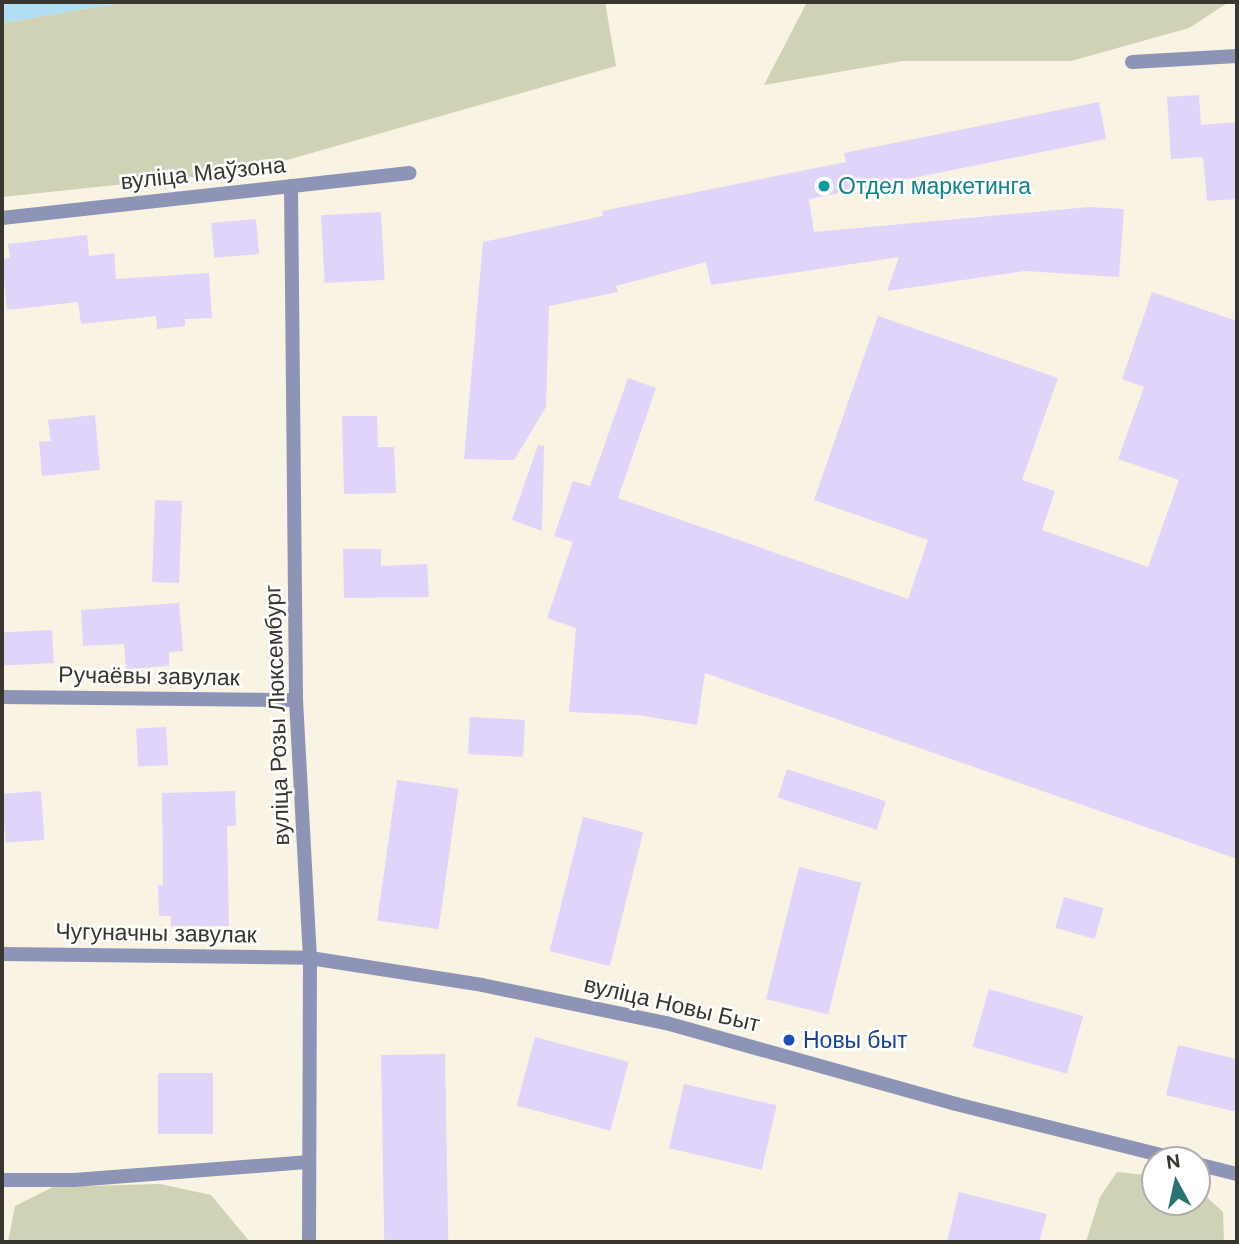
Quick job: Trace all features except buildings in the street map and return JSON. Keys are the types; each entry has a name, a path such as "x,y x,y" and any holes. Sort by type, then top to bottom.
{"street":[{"path":"1132,62 1237,56"},
{"name":"вуліца Маўзона","path":"2,218 410,173"},
{"name":"вуліца Розы Люксембург","path":"291,187 296,701 310,958 306,1163 309,1242"},
{"name":"Ручаёвы завулак","path":"2,697 296,701"},
{"name":"Чугуначны завулак","path":"2,954 310,958"},
{"name":"вуліца Новы Быт","path":"310,958 482,985 666,1023 956,1104 1141,1150"},
{"path":"2,1180 74,1180 306,1163"},
{"path":"1211,1168 1237,1174"}],"green space":[{"path":"125,2 605,2 616,66 249,171 2,197 2,23"},
{"path":"807,2 1229,2 1189,28 1071,61 902,61 764,85"},
{"path":"1117,1172 1141,1175 1141,1216 1211,1216 1211,1201 1223,1212 1224,1242 1086,1242 1100,1197"},
{"path":"160,1184 211,1195 250,1242 8,1242 15,1206 53,1187"}],"water":[{"path":"2,2 125,2 2,23"}],"place":[{"name":"Отдел маркетинга","path":"824,186"},
{"name":"Новы быт","path":"789,1040"}]}
